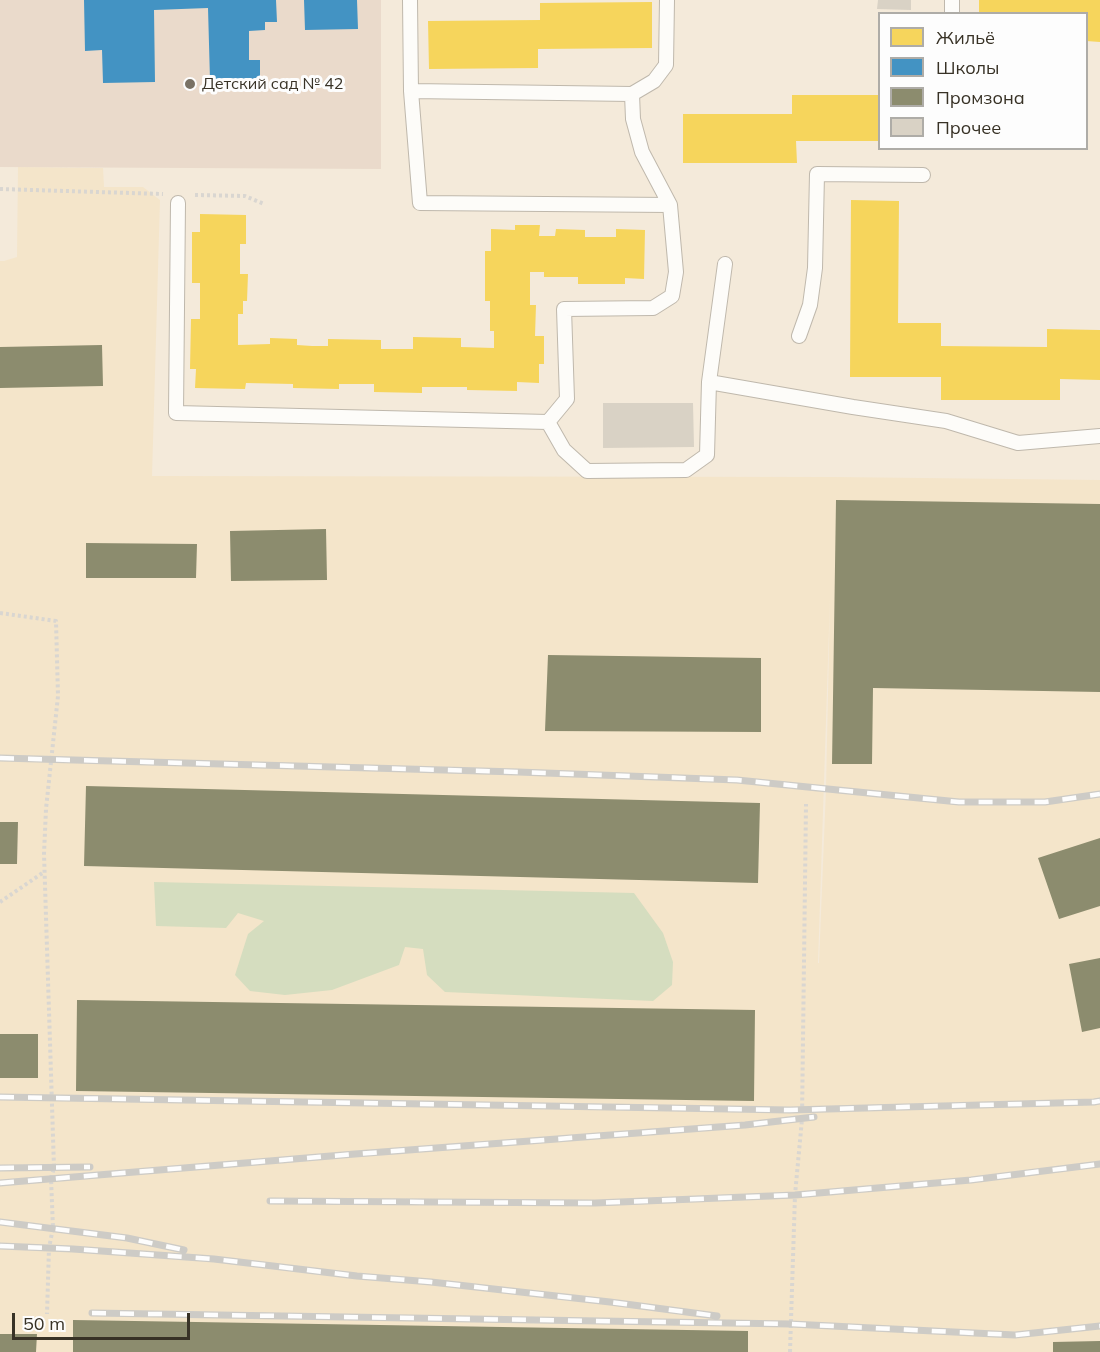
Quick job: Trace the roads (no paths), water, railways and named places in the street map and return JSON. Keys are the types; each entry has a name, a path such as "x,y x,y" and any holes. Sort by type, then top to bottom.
{"lane":[{"path":"410,0 411,91 420,203 670,205"},
{"path":"411,91 632,94 654,81 666,65 667,0"},
{"path":"548,422 567,399 564,309 653,308 672,296 676,272 670,205 642,152 633,119 632,94"},
{"path":"799,336 810,305 815,268 817,174 923,175"},
{"path":"182,199 176,413 548,422"},
{"path":"548,422 564,450 587,471 686,470 707,455 709,382 725,264"},
{"path":"709,382 946,421 1018,443 1100,436"}],"railway":[{"path":"0,758 737,780 959,802 1045,802 1100,794"},
{"path":"0,1097 790,1110 1100,1101"},
{"path":"0,1183 745,1125 814,1117"},
{"path":"270,1201 595,1203 795,1195 971,1180 1100,1164"},
{"path":"0,1168 90,1167"},
{"path":"0,1222 127,1238 184,1250"},
{"path":"0,1246 214,1259 610,1302 717,1316"},
{"path":"92,1313 791,1324 1015,1335 1100,1326"}],"place":[{"name":"Детский сад № 42","path":"190,84"}]}
